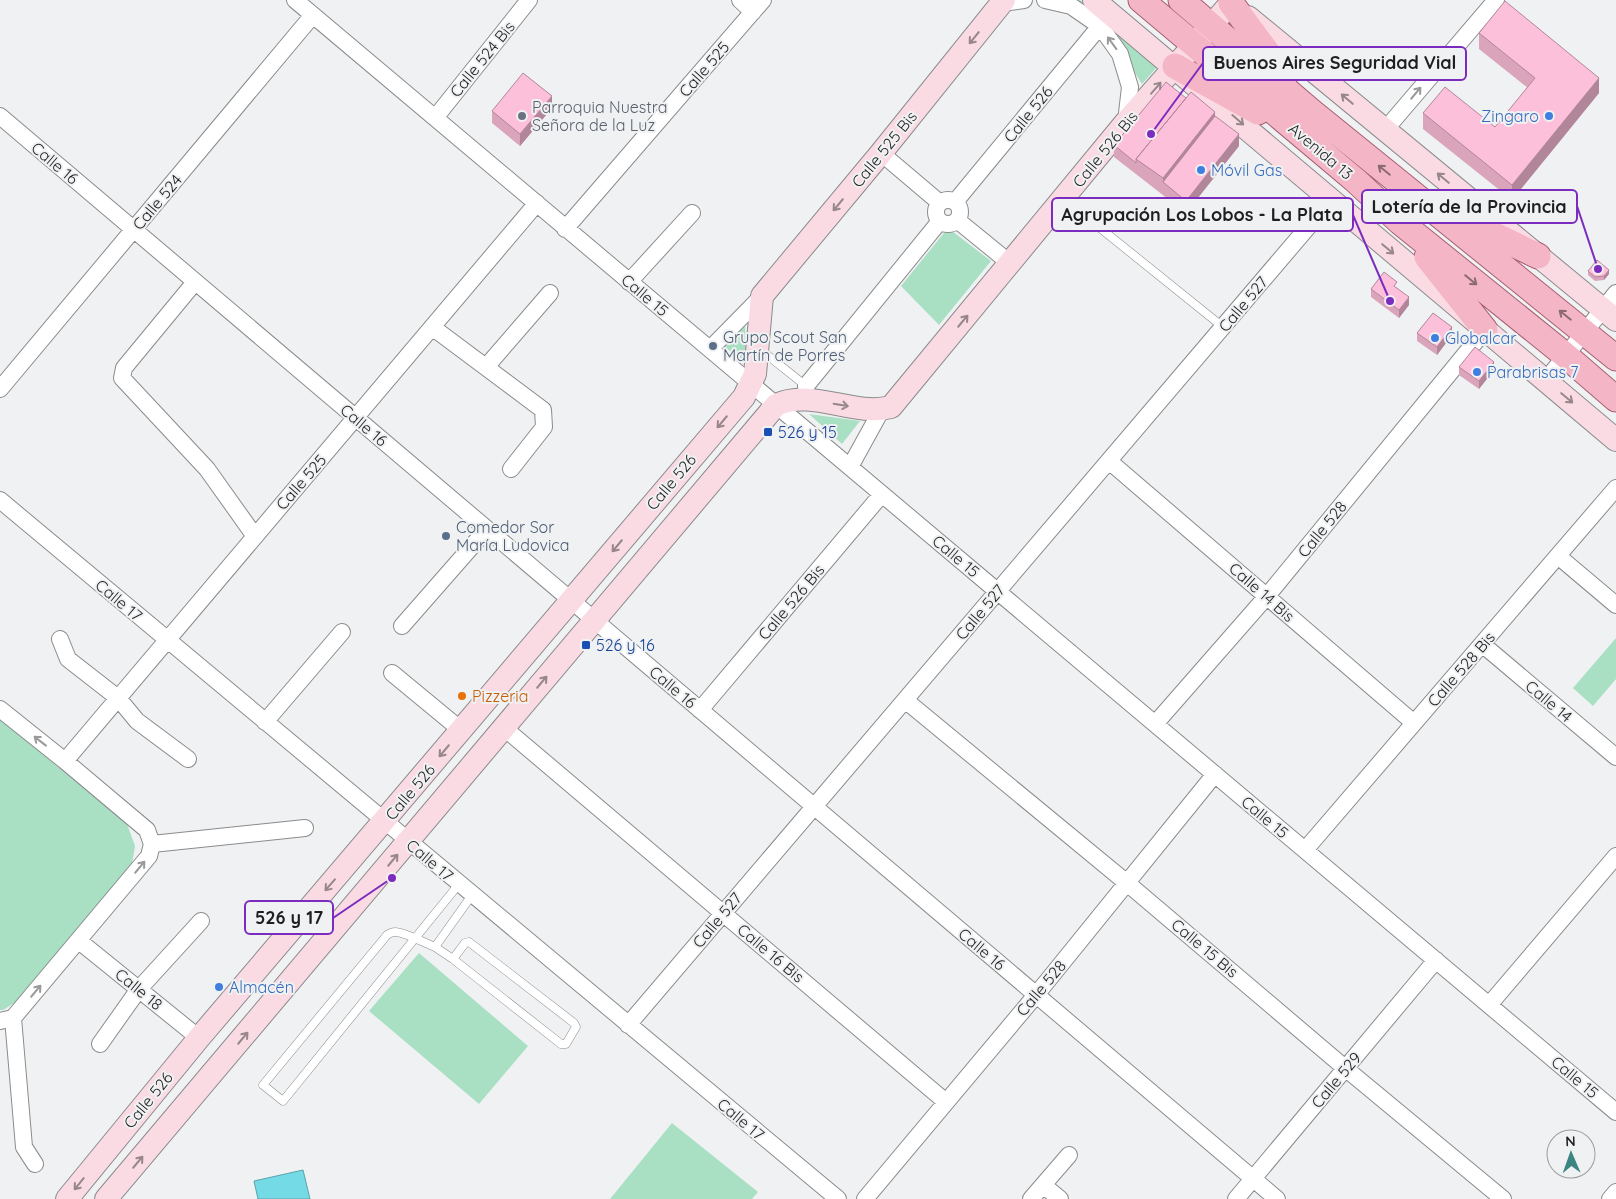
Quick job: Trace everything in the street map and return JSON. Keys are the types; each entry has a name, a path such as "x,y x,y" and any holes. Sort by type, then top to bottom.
{"main road":[{"path":"1094,0 1616,440"},
{"name":"Avenida 13","path":"1141,0 1306,138 1400,222 1616,399"},
{"name":"Avenida 13","path":"1181,0 1312,112 1616,358"},
{"name":"Calle 525 Bis","path":"762,296 881,153 1003,1"},
{"path":"1229,1 1538,256 1612,307"},
{"path":"1229,1 1312,112"},
{"name":"Calle 526 Bis","path":"882,409 896,402 1064,200 1126,122 1211,26 1229,1"},
{"path":"1174,66 1306,138"},
{"path":"1416,196 1538,256"},
{"path":"1400,222 1484,330"},
{"path":"751,383 755,374 762,296"},
{"name":"Calle 526","path":"67,1199 199,1038 744,397 751,383"},
{"path":"776,405 796,399 806,392 862,409 882,409"},
{"name":"Calle 526","path":"106,1199 776,405"}],"street":[{"name":"Calle 15","path":"295,0 1616,1112"},
{"name":"Calle 524 Bis","path":"435,118 530,0"},
{"path":"740,0 758,6"},
{"path":"1003,1 1024,0"},
{"path":"1045,0 1071,6 1100,26 1120,54 1130,88 1126,122"},
{"path":"1385,130 1496,0"},
{"name":"Calle 525","path":"566,229 758,6"},
{"name":"Calle 524","path":"0,389 313,15"},
{"name":"Calle 526","path":"947,202 1100,26"},
{"name":"Calle 16","path":"0,116 1277,1199"},
{"path":"881,153 947,202 958,205 960,212 957,220 951,223 940,221"},
{"name":"Calle 527","path":"628,1024 1331,200"},
{"path":"940,221 936,210 947,202"},
{"name":"Calle 525","path":"65,761 537,203"},
{"path":"629,282 692,213"},
{"path":"957,220 1011,264"},
{"path":"806,392 940,221"},
{"path":"195,282 124,368 122,378 207,469 254,536"},
{"path":"486,367 550,293"},
{"name":"Calle 525 Bis","path":"710,349 762,296"},
{"path":"1546,380 1585,331 1612,307"},
{"path":"432,327 543,410 544,428 511,469"},
{"name":"Calle 528","path":"1155,724 1267,596 1484,330"},
{"name":"Calle 526 Bis","path":"850,467 882,409"},
{"name":"Calle 14 Bis","path":"1109,461 1414,723"},
{"name":"Calle 528 Bis","path":"1305,850 1616,488"},
{"name":"Calle 526 Bis","path":"700,710 882,494"},
{"name":"Calle 17","path":"0,500 838,1199"},
{"path":"402,626 487,529"},
{"path":"1558,556 1616,605"},
{"path":"265,722 342,632"},
{"path":"60,639 68,659 118,698 137,721 188,758"},
{"name":"Calle 14","path":"1482,644 1616,757"},
{"path":"392,673 461,730"},
{"name":"Calle 15 Bis","path":"905,700 1127,883 1502,1199"},
{"path":"0,709 147,830 152,844 149,856 79,941 7,1020 24,1147 35,1164"},
{"name":"Calle 16 Bis","path":"503,727 724,912 946,1102"},
{"name":"Calle 528","path":"864,1199 1036,995 1215,774"},
{"path":"152,844 305,828"},
{"path":"1489,1005 1616,856"},
{"path":"100,1044 139,989 201,921"},
{"name":"Calle 18","path":"79,941 199,1038"},
{"name":"Calle 529","path":"1236,1199 1436,960"},
{"path":"1031,1199 1069,1155"},
{"path":"1043,1185 1060,1199"},
{"path":"1610,1199 1616,1192"}],"lane":[{"path":"1064,200 1223,327"},
{"path":"758,348 806,392"},
{"path":"453,959 465,943 469,942 574,1023 576,1027 566,1044 561,1044 435,947 413,939 400,932 394,932 387,935 263,1085 283,1101 413,939 459,884"},
{"path":"435,947 472,895"}],"green space":[{"path":"1075,0 1080,0 1159,65 1142,84 1105,26"},
{"path":"948,228 991,261 939,325 901,286"},
{"path":"745,325 747,363 723,346"},
{"path":"809,414 860,421 842,444"},
{"path":"1616,638 1616,679 1593,706 1573,688"},
{"path":"0,719 127,824 135,846 132,864 19,1000 3,1010 0,1010"},
{"path":"419,953 528,1046 479,1104 369,1011"},
{"path":"672,1123 758,1192 752,1199 610,1199"}],"water":[{"path":"303,1170 310,1199 258,1199 254,1181"}],"building":[{"name":"Zingaro","path":"1505,1 1599,78 1512,185 1423,113 1445,87 1495,127 1535,78 1479,33"},
{"name":"Parroquia Nuestra Señora de la Luz","path":"523,73 552,96 520,134 492,111"},
{"path":"1166,82 1186,98 1136,159 1136,163 1114,145"},
{"path":"1191,92 1215,112 1163,178 1136,159"},
{"name":"Móvil Gas","path":"1215,116 1239,134 1186,201 1163,182"},
{"path":"1597,260 1609,270 1604,276 1595,277 1588,271"},
{"path":"1384,272 1397,282 1394,286 1409,297 1399,310 1371,289"},
{"path":"1433,313 1452,327 1437,347 1417,333"},
{"path":"1475,347 1494,362 1479,381 1459,367"}],"place":[{"name":"Parroquia Nuestra Señora de la Luz","path":"522,116"},
{"name":"Zingaro","path":"1549,116"},
{"name":"Buenos Aires Seguridad Vial","path":"1151,134"},
{"name":"Móvil Gas","path":"1201,170"},
{"name":"Lotería de la Provincia","path":"1598,269"},
{"name":"Agrupación Los Lobos - La Plata","path":"1390,301"},
{"name":"Globalcar","path":"1435,338"},
{"name":"Grupo Scout San Martín de Porres","path":"713,346"},
{"name":"Parabrisas 7","path":"1477,372"},
{"name":"526 y 15","path":"768,432"},
{"name":"Comedor Sor María Ludovica","path":"446,536"},
{"name":"526 y 16","path":"586,645"},
{"name":"Pizzeria","path":"462,696"},
{"name":"526 y 17","path":"392,878"},
{"name":"Almacén","path":"219,987"}]}
